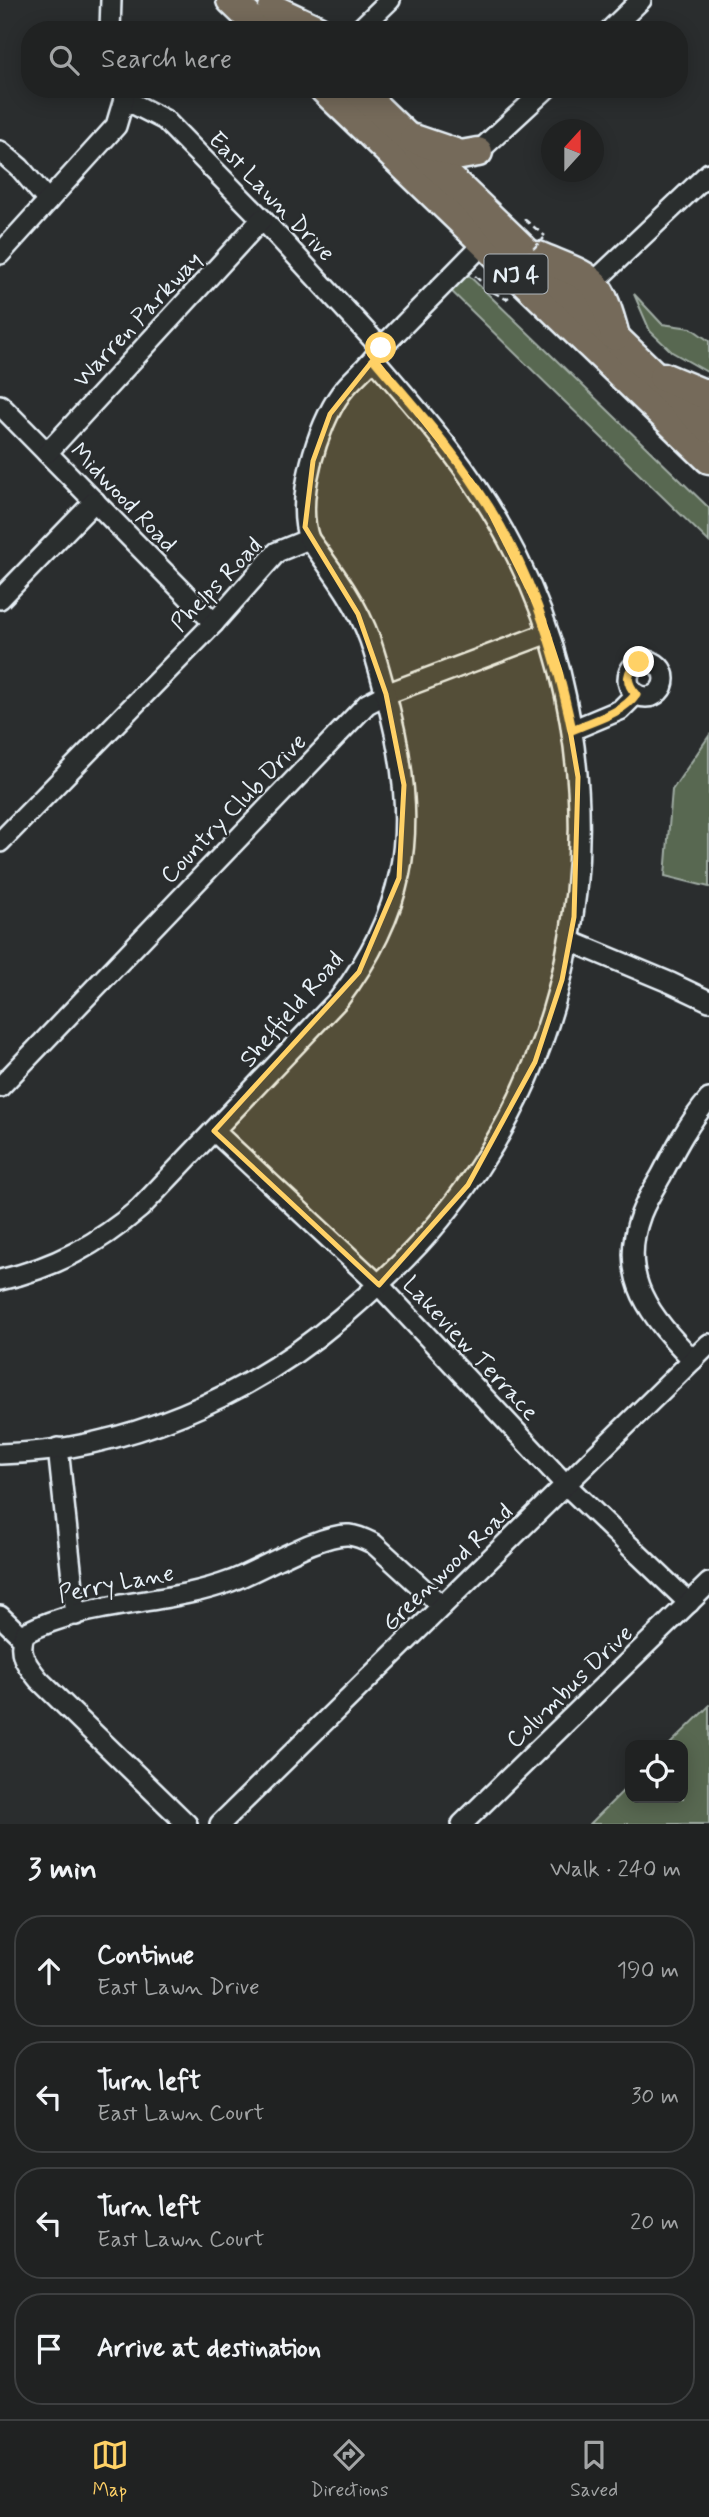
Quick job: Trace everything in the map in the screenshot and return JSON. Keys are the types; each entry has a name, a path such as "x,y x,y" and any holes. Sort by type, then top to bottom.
{"highway":[{"path":"231,0 290,21"},
{"name":"NJ 4","path":"333,98 709,459"},
{"name":"NJ 4","path":"369,98 405,136 534,244 616,339 709,428"},
{"path":"405,136 466,156 478,152"},
{"path":"534,244 594,282 604,299 616,339"},
{"path":"650,372 709,396"}],"street":[{"path":"110,21 111,0"},
{"path":"368,21 390,0"},
{"path":"619,21 641,0"},
{"path":"0,254 117,126 123,98"},
{"name":"East Lawn Drive","path":"0,1454 58,1448 117,1436 201,1406 246,1384 320,1335 379,1285 442,1219 491,1149 517,1101 535,1062 559,990 570,941 579,863 580,820 572,730 559,671 548,633 523,569 481,494 378,354 262,219 165,120 130,98"},
{"path":"478,152 536,98"},
{"path":"0,151 20,168 48,201"},
{"path":"594,282 709,173"},
{"name":"Warren Parkway","path":"47,453 262,219"},
{"path":"309,539 304,507 319,438 342,393 484,243"},
{"name":"Midwood Road","path":"0,405 214,623"},
{"path":"0,598 95,501"},
{"name":"Phelps Road","path":"0,842 214,623 277,552 309,539"},
{"name":"Sheffield Road","path":"0,1280 54,1264 86,1249 140,1209 339,999 365,962 390,911 399,878 406,814 400,761 386,694 369,639 358,614 341,584 309,539"},
{"name":"Country Club Drive","path":"0,1087 367,704 386,694 548,633"},
{"path":"572,730 620,710 636,694"},
{"path":"570,941 709,1001"},
{"path":"693,1360 662,1329 651,1313 636,1276 634,1255 642,1213 680,1139 709,1099"},
{"name":"Lakeview Terrace","path":"214,1131 379,1285 566,1485 688,1603"},
{"name":"Greenwood Road","path":"220,1824 709,1344"},
{"path":"58,1448 76,1615"},
{"name":"Perry Lane","path":"23,1638 25,1633 44,1624 76,1615 209,1589 248,1575 317,1542 348,1535 362,1537 374,1544 442,1606"},
{"name":"Columbus Drive","path":"462,1824 709,1583"},
{"path":"0,1616 23,1638 21,1650 24,1661 38,1681 187,1824"}],"path":[{"path":"491,291 534,244 546,236 524,218"},
{"path":"463,264 491,291 506,299 510,296"}],"highlighted area":[{"path":"374,359 481,494 543,619 560,671 578,777 574,917 562,980 535,1062 468,1185 379,1285 214,1131 359,972 399,878 404,785 386,694 358,614 305,527 313,461 330,414"}],"green space":[{"path":"460,267 709,508 709,542 444,284"},
{"path":"634,294 662,324 691,328 709,341 709,373 672,352 650,331"},
{"path":"709,736 709,887 665,876 672,790"},
{"path":"709,1706 709,1824 590,1824 625,1789 625,1803 688,1803 688,1740 674,1740"}],"route":[{"path":"381,348 374,359 450,450 481,494 523,569 544,619 572,730 620,710 632,699 636,694 630,687 628,675 632,667 639,662"}]}
